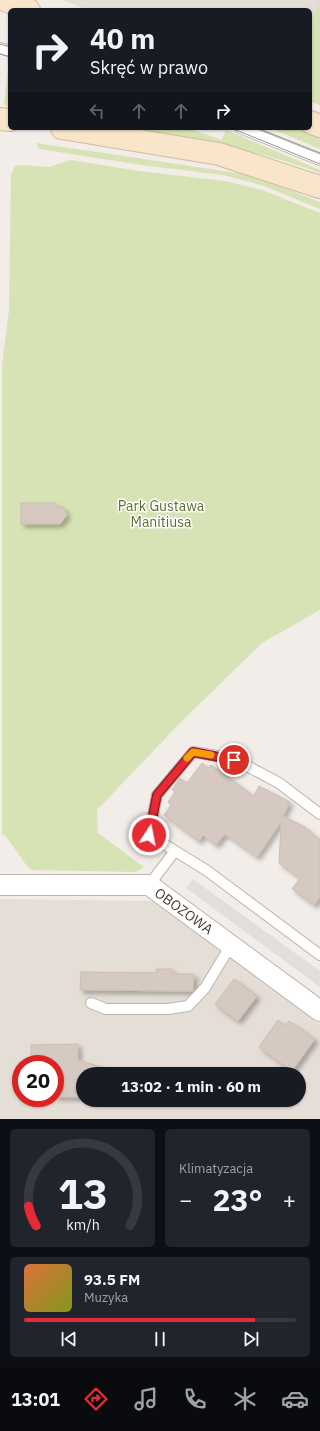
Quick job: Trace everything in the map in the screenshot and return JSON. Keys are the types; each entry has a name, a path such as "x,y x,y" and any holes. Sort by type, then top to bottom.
{"main road":[{"path":"5,0 24,8"},
{"path":"74,130 219,154 320,187"}],"street":[{"name":"OBOZOWA","path":"0,885 149,885 320,1011"}],"lane":[{"path":"245,130 320,160"},
{"path":"320,814 279,784 234,760 193,752 157,795 149,835 206,870 320,955"},
{"path":"149,885 175,851"},
{"path":"91,1002 106,1009 168,1009 188,1006 205,988 231,946"}],"shaded area":[{"path":"63,0 320,0 320,105 312,102 312,8 82,8"},
{"path":"193,879 320,971 320,987 186,888"},
{"path":"0,899 157,901 320,1024 320,1119 0,1119"}],"green space":[{"path":"320,2 320,105 312,102 312,22"},
{"path":"8,71 8,106 4,104"},
{"path":"128,130 194,130 222,140 226,130 320,170 320,173 295,164 245,150"},
{"path":"275,130 303,130 320,137 320,149"},
{"path":"36,143 251,175 320,202 320,209 264,186 223,175 141,165 39,149"},
{"name":"Park Gustawa Manitiusa","path":"71,160 139,171 225,181 262,190 320,213 320,610 262,643 178,725 97,810 98,833 144,867 136,872 32,870 27,866 5,835 2,835 2,365 9,310 11,175 15,166 49,167"}],"building":[{"path":"21,503 55,503 56,507 63,507 67,515 60,524 21,524"},
{"path":"202,763 209,768 211,765 254,796 259,786 290,802 283,816 305,827 320,840 320,897 314,905 292,889 300,878 279,863 281,822 257,857 225,834 216,845 203,835 199,841 164,815 171,805 168,802 175,792 172,790 180,778 187,783"},
{"path":"156,969 172,969 172,974 194,974 193,991 80,990 81,972 156,973"},
{"path":"234,979 257,996 238,1021 215,1004"},
{"path":"278,1020 286,1026 289,1021 315,1039 295,1067 286,1067 259,1047"},
{"path":"78,1044 78,1060 102,1067 76,1067 76,1097 64,1097 64,1055 31,1055 31,1045"}],"tram line":[{"path":"0,44 8,46"},
{"path":"0,54 8,56"},
{"path":"236,130 320,164"},
{"path":"262,130 320,153"}],"slow traffic":[{"path":"187,758 193,752 211,755"}],"route":[{"path":"149,835 157,795 193,752 234,760"}]}
